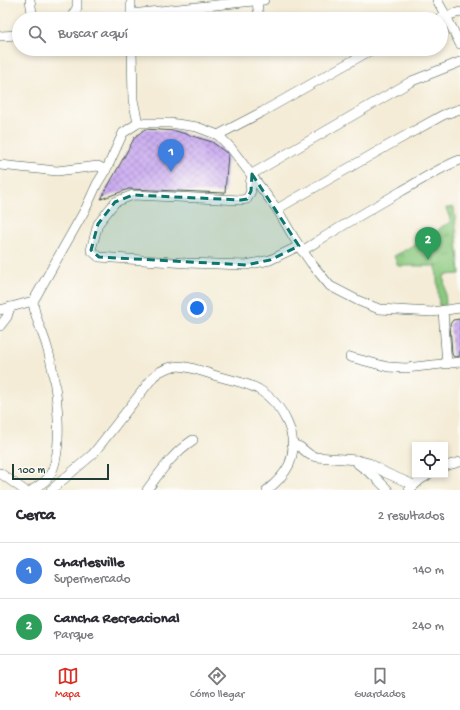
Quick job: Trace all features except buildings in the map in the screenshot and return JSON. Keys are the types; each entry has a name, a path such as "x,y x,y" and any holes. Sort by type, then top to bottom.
{"street":[{"path":"30,0 32,12"},
{"path":"75,12 78,8 77,0"},
{"path":"131,0 131,12"},
{"path":"164,12 261,0 260,12"},
{"path":"438,0 441,12"},
{"path":"448,16 460,12"},
{"path":"448,27 460,45"},
{"path":"0,36 12,35"},
{"path":"132,56 133,100 138,123"},
{"path":"218,135 268,109 361,56"},
{"path":"460,62 412,81 252,174 250,184 252,191 247,199 241,200 134,195 115,202 98,224 91,250 98,257 187,263 246,265 270,260 301,248 451,163 460,160"},
{"path":"277,209 443,115 460,109"},
{"path":"32,490 47,479 53,467 59,430 55,387 48,349 36,317 33,301 51,272 106,170 123,133 138,123 170,123 197,127 218,135 231,148 252,174 277,209 311,263 330,286 358,301 379,309 432,312 460,308"},
{"path":"0,165 57,171 98,166 106,170"},
{"path":"0,310 33,301"},
{"path":"0,326 7,317 10,307"},
{"path":"443,310 447,364"},
{"path":"350,357 388,368 406,368 460,362"},
{"path":"51,490 93,454 154,376 160,370 171,366 179,366 197,370 245,384 268,397 282,413 289,426 292,444 291,459 286,470 267,490"},
{"path":"147,490 174,455 183,446 193,440"},
{"path":"292,444 316,457 357,460 372,465 412,488 424,478"},
{"path":"357,460 358,464 374,476 388,490"},
{"path":"448,465 460,462"},
{"path":"0,473 24,490"}],"highlighted area":[{"path":"252,174 299,246 270,260 246,265 99,257 91,250 98,224 115,202 133,195 241,200 247,199 251,191"}],"green space":[{"path":"454,207 460,274 444,275 446,305 439,306 436,266 398,266 394,256 435,234 441,227 451,222 446,208"}],"place":[{"name":"Charlesville","path":"171,172"},
{"name":"Cancha Recreacional","path":"428,260"}]}
